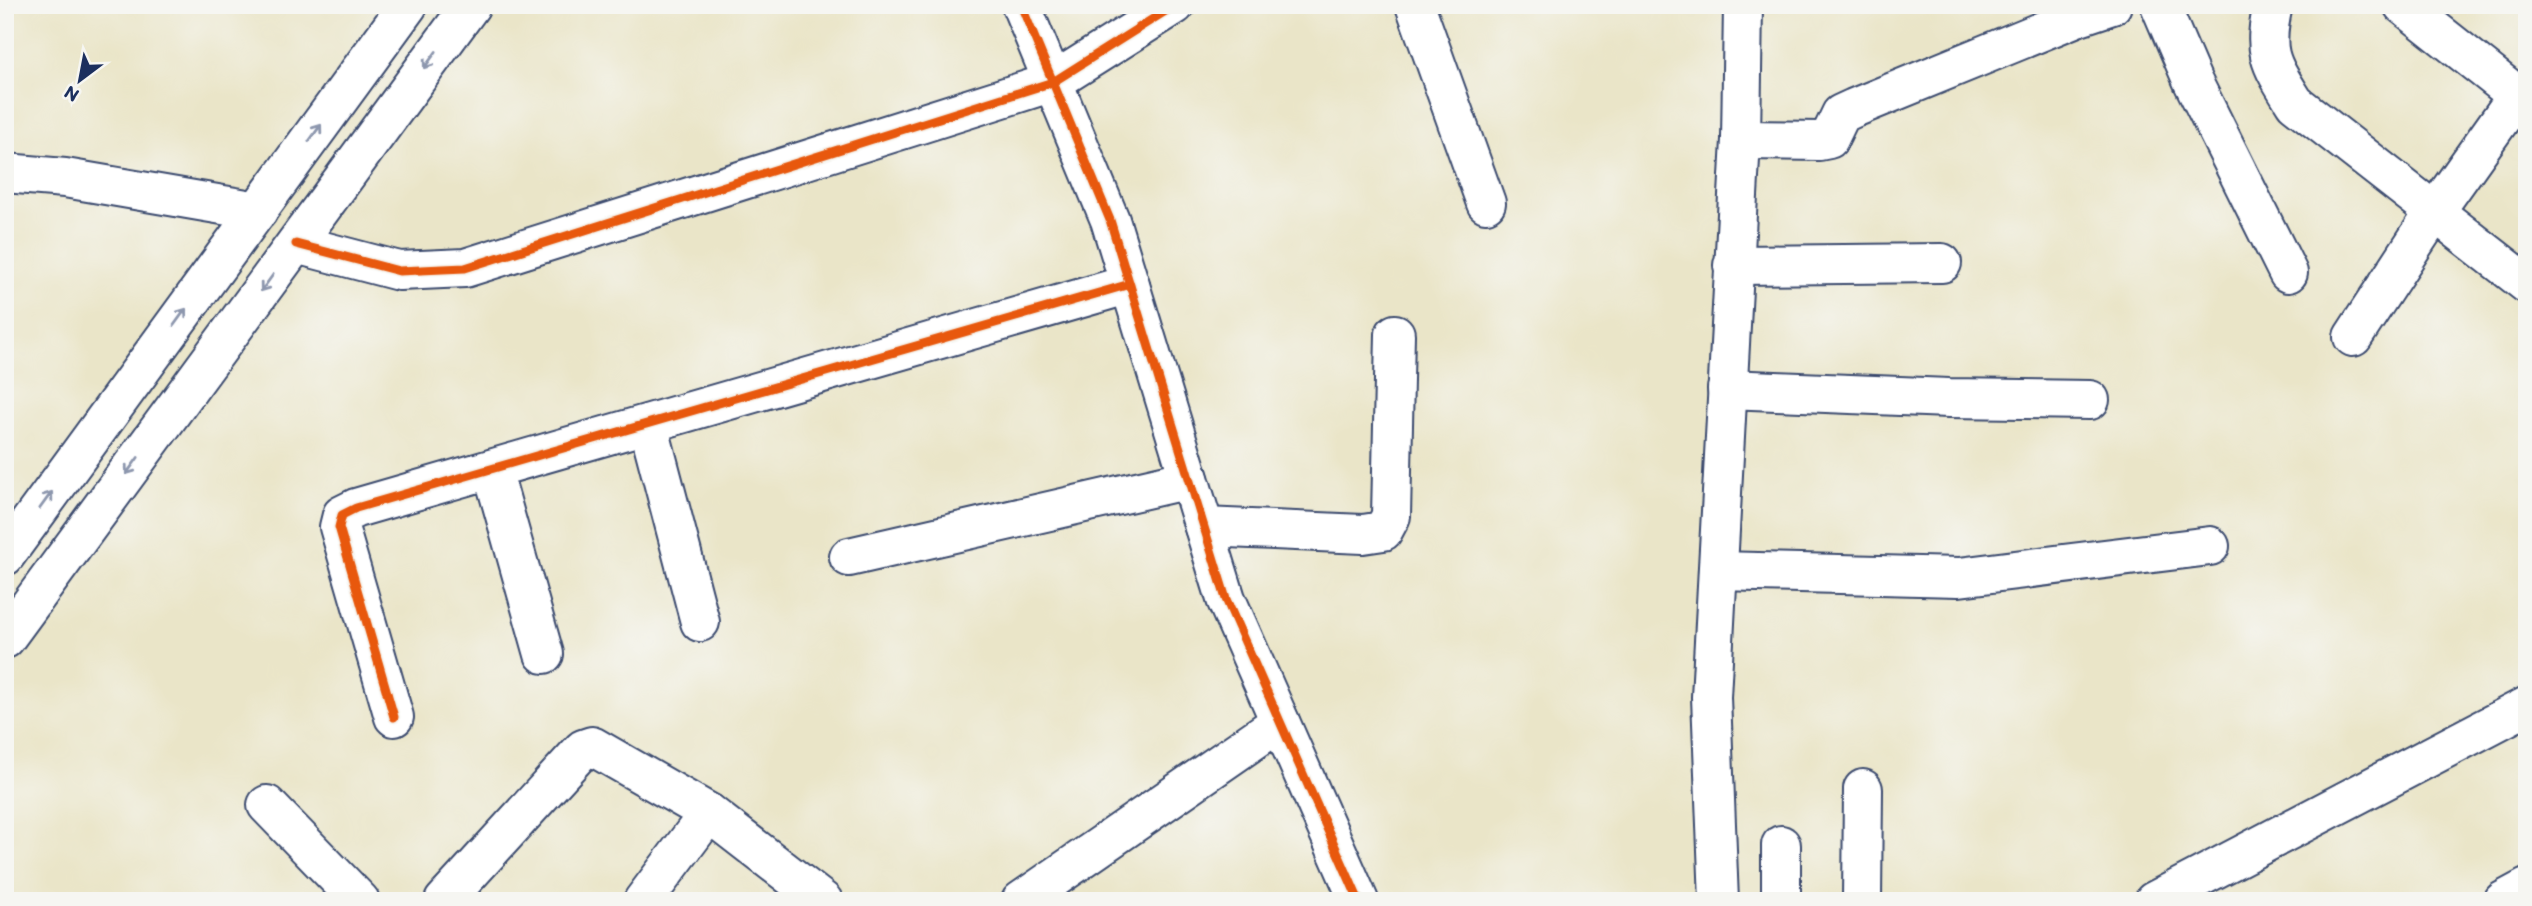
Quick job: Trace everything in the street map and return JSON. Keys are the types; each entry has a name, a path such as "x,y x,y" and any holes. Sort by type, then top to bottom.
{"street":[{"path":"5,555 408,5"},
{"path":"5,639 471,5"},
{"path":"1021,5 1110,220 1226,599 1359,901"},
{"path":"296,244 399,271 465,268 1053,82 1175,5"},
{"path":"1415,5 1486,203"},
{"path":"1719,901 1712,697 1741,140 1743,5"},
{"path":"1741,140 1829,139 1841,114 2112,5"},
{"path":"2160,5 2193,82 2288,273"},
{"path":"2273,5 2267,30 2269,62 2295,103 2436,210 2527,284"},
{"path":"2353,337 2436,210 2522,99 2403,5"},
{"path":"5,173 65,178 258,211"},
{"path":"1733,265 1942,263"},
{"path":"394,717 339,527 342,514 1130,284"},
{"path":"1204,527 1363,534 1383,531 1391,516 1395,334"},
{"path":"1727,389 1935,398 2090,400"},
{"path":"648,424 700,622"},
{"path":"492,469 544,654"},
{"path":"849,557 1189,479"},
{"path":"1718,571 1959,577 2210,546"},
{"path":"2154,901 2527,706"},
{"path":"1021,901 1280,722"},
{"path":"444,901 583,749 592,746 709,813 815,898"},
{"path":"1862,901 1863,789"},
{"path":"267,805 360,901"},
{"path":"643,901 709,813"},
{"path":"1781,845 1781,901"},
{"path":"2503,901 2527,888"}],"cycle path":[{"path":"1021,5 1110,220 1226,599 1359,901"},
{"path":"296,244 399,271 465,268 1053,82 1175,5"},
{"path":"394,717 339,527 342,515 356,508 1130,284"}]}
